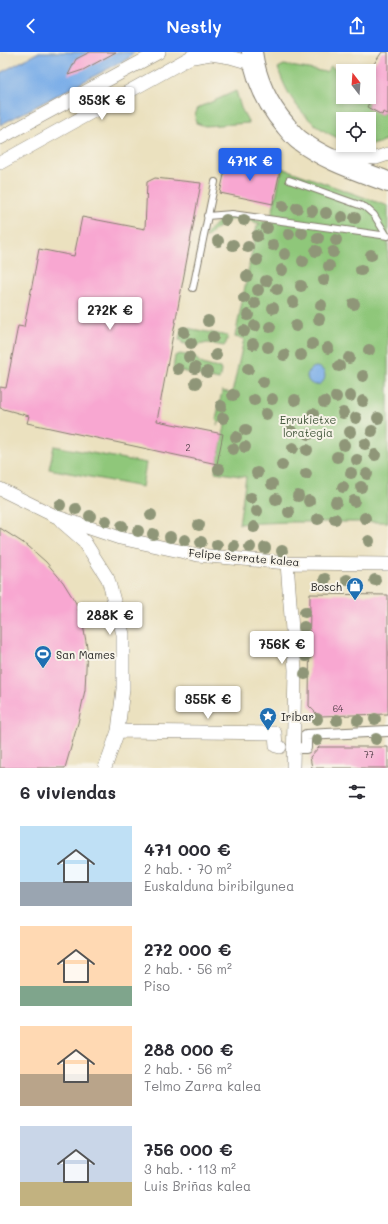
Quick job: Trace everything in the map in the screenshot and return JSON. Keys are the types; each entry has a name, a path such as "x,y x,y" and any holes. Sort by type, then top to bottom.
{"main road":[{"path":"253,58 260,86 266,98 279,118 297,139 321,155 388,182"}],"street":[{"path":"0,138 159,52"},
{"path":"0,163 196,54 253,58"},
{"path":"321,155 376,158 388,154"},
{"path":"0,489 56,517 84,541 108,579 123,634 122,689 118,731 105,768"},
{"name":"Felipe Serrate kalea","path":"56,517 120,538 198,555 287,562 388,564"},
{"path":"287,562 295,670 293,768"},
{"path":"118,731 275,733 276,746 280,746"},
{"path":"301,748 306,748 306,735 388,731"}],"lane":[{"path":"289,180 365,207 374,215 387,236"},
{"path":"193,288 215,182"},
{"path":"207,216 232,214 387,236"}],"green space":[{"path":"284,65 326,72 331,66 336,70 336,104 368,104 367,107 382,115 383,112 388,114 388,139 376,144 376,112 336,112 336,137 320,128 302,112 294,102 282,80 278,68"},
{"path":"236,91 241,108 249,123 205,126 196,123 195,115 198,108"},
{"name":"Errukietxe lorategia","path":"282,168 388,206 388,522 288,522 239,524 246,477 215,472 226,421 220,422 217,425 218,421 216,420 222,391 232,393 244,339 235,337 257,226 260,224 242,219 230,220 206,238 205,235 218,222 227,217 260,220 270,224"},
{"path":"182,327 228,336 224,346 208,343 193,346 182,343 181,340 179,340"},
{"path":"180,354 195,357 203,364 220,368 221,371 219,380 173,369 175,356"},
{"path":"54,446 146,463 142,487 49,469"}],"water":[{"path":"39,52 135,52 129,58 0,125 0,73"},
{"path":"316,367 322,370 325,376 322,382 316,385 310,382 307,376 310,370"}],"building":[{"path":"90,52 116,52 83,70 68,75 76,59"},
{"path":"382,52 388,52 388,114 383,112 382,115 367,107 368,104 376,104 376,64 374,64"},
{"path":"227,161 280,171 273,204 220,193"},
{"path":"155,178 201,183 157,421 223,434 217,464 27,423 29,416 0,408 0,387 6,388 18,326 24,327 39,249 74,256 82,217 145,229 147,182"},
{"name":"San Mames","path":"0,528 28,546 46,562 63,582 76,603 83,625 87,647 85,690 78,723 65,768 0,768"},
{"path":"310,594 388,595 388,714 319,716 309,706"},
{"path":"319,747 388,747 388,768 312,768 310,757"}],"place":[{"name":"Bosch","path":"355,601"},
{"name":"San Mames","path":"43,669"},
{"name":"Iribar","path":"268,731"}]}
